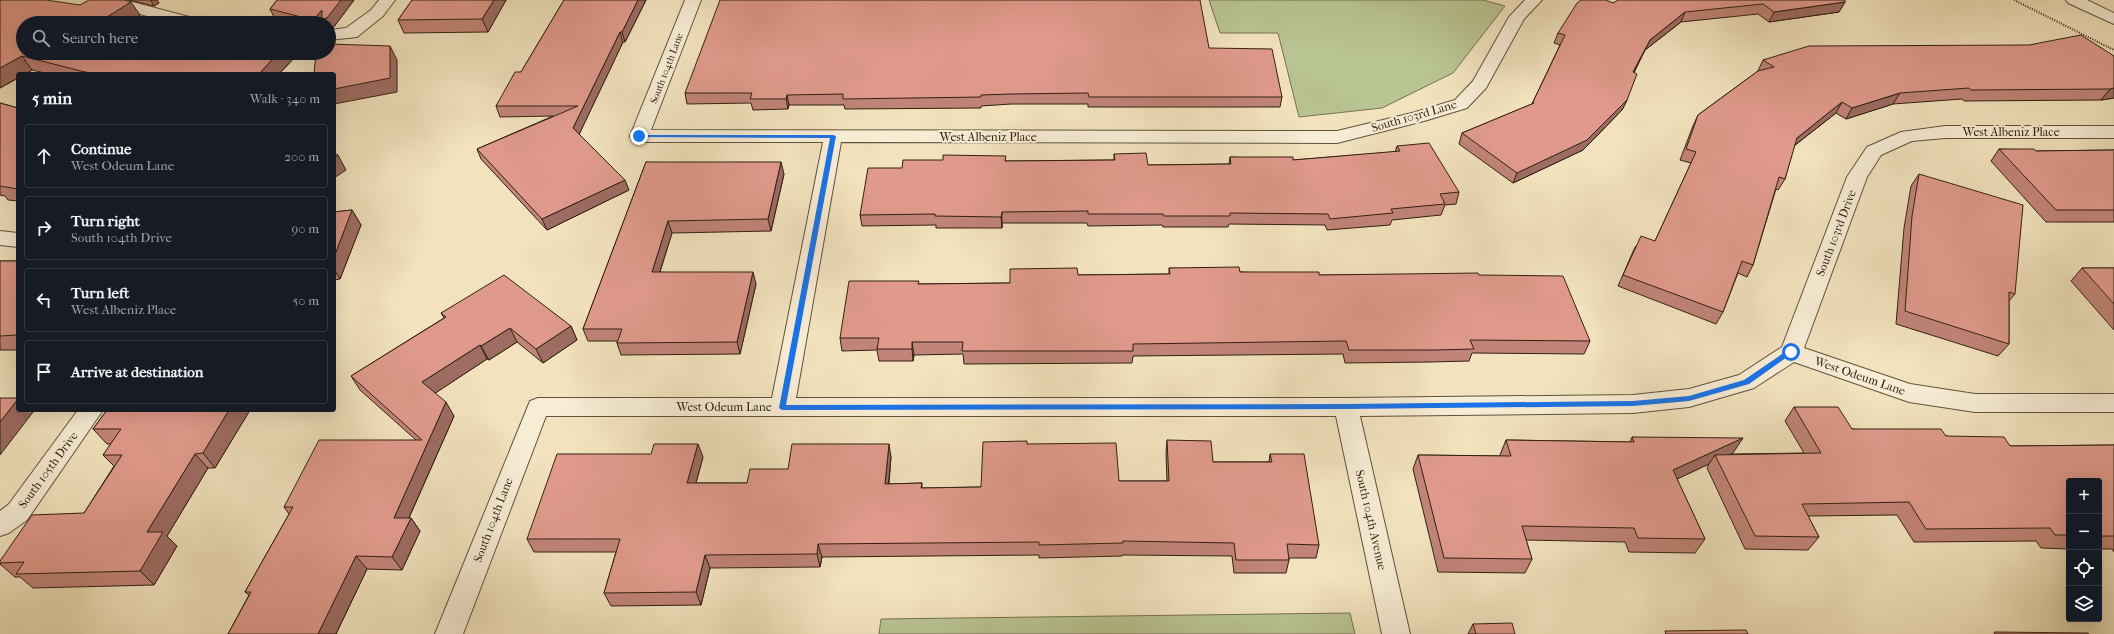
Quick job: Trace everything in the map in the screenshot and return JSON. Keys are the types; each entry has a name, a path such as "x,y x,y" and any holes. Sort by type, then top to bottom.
{"street":[{"path":"107,0 165,16"},
{"path":"336,34 351,33 378,13 387,0"},
{"name":"South 104th Lane","path":"639,136 692,0"},
{"name":"South 103rd Lane","path":"1337,136 1418,117 1461,104 1480,84 1516,17 1534,0"},
{"path":"2074,0 2114,19"},
{"name":"West Albeniz Place","path":"1908,136 1945,132 2114,132"},
{"name":"West Albeniz Place","path":"639,136 1337,136"},
{"path":"782,408 833,136"},
{"name":"South 103rd Drive","path":"1791,352 1857,177 1874,151 1908,136"},
{"path":"0,238 16,240"},
{"name":"West Odeum Lane","path":"538,407 1346,407 1633,404 1689,398 1746,382 1791,352 1909,393 1975,403 2114,403"},
{"name":"South 104th Lane","path":"449,634 538,407"},
{"name":"South 104th Avenue","path":"1346,407 1396,634"},
{"name":"South 105th Drive","path":"0,526 18,512 90,412"}],"path":[{"path":"2014,0 2114,50"}],"green space":[{"path":"1209,0 1483,0 1505,6 1453,73 1382,108 1299,117 1278,33 1220,33"},
{"path":"1350,613 1355,634 879,634 881,619"}],"building":[{"path":"0,0 46,0 80,5 89,0 124,0 131,2 109,16 16,16 16,59 0,68"},
{"path":"277,0 341,0 329,16 322,16 322,10 317,16 297,16 270,9"},
{"path":"412,0 494,0 482,19 398,20"},
{"path":"564,0 638,0 622,32 620,32 573,128 625,180 542,219 477,149 578,106 496,106 515,72 521,72"},
{"path":"720,0 1200,0 1209,48 1272,49 1282,97 1089,97 1088,93 981,95 981,97 843,99 843,94 787,95 786,99 750,99 752,93 685,93"},
{"path":"1581,0 1606,0 1613,3 1618,0 1845,0 1845,2 1774,12 1763,4 1685,12 1650,40 1633,72 1637,74 1627,100 1587,140 1517,173 1462,133 1534,103 1533,102 1565,35 1558,33 1577,3"},
{"path":"2081,35 2114,56 2114,88 1971,90 1969,88 1900,93 1852,108 1842,102 1797,138 1785,179 1779,177 1753,265 1742,261 1723,312 1623,275 1641,236 1655,241 1696,152 1686,149 1698,115 1758,71 1774,67 1763,60 1809,46 2029,45"},
{"path":"336,44 390,46 390,78 336,89 336,72 314,72 315,60 336,60"},
{"path":"38,60 272,60 261,72 85,72"},
{"path":"0,103 16,107 16,189 0,186"},
{"path":"1429,143 1459,192 1440,194 1445,204 1391,209 1393,213 1330,219 1328,214 1230,213 1230,216 1164,216 1163,214 1088,214 1088,211 1002,212 1001,217 935,216 935,214 860,215 868,168 902,168 903,160 943,160 943,155 1006,156 1005,161 1115,160 1114,154 1146,153 1148,165 1231,164 1230,157 1293,157 1293,160 1400,151 1397,146"},
{"path":"1999,149 2034,149 2036,151 2114,150 2114,210 2056,210"},
{"path":"646,162 781,162 768,219 668,221 652,272 753,272 737,342 617,343 622,329 583,329"},
{"path":"1919,174 2023,205 2015,294 2009,292 2009,344 1905,311 1912,216"},
{"path":"352,210 336,252 336,212"},
{"path":"0,261 16,261 16,335 0,336"},
{"path":"1239,267 1240,272 1319,272 1319,275 1478,273 1479,275 1563,276 1590,341 1470,340 1474,349 1435,350 1349,350 1346,341 1133,344 1133,351 962,351 963,342 912,342 912,349 877,349 879,338 840,338 849,281 919,281 918,284 1010,283 1010,269 1077,268 1078,275 1170,274 1169,268"},
{"path":"2082,268 2114,268 2114,304"},
{"path":"504,275 571,326 536,349 510,328 481,346 480,345 422,382 446,402 394,518 411,518 392,557 356,556 318,634 228,634 251,592 245,592 293,507 284,507 319,440 422,440 351,376 446,317 441,313"},
{"path":"0,398 16,398 16,402 0,422"},
{"path":"1794,407 1838,407 1852,429 1941,429 1946,436 2004,437 2010,446 2114,445 2114,536 2102,536 2102,478 2066,478 2066,535 2055,535 2050,528 1926,529 1909,502 1802,504 1819,537 1755,536 1715,455 1821,453"},
{"path":"106,412 228,412 203,453 195,454 147,532 163,532 140,571 16,574 24,562 0,563 0,561 32,515 84,513 122,455 103,455 121,429 93,429"},
{"path":"1632,437 1743,438 1673,470 1705,539 1638,538 1634,528 1522,526 1532,559 1444,558 1418,455 1511,456 1506,440 1634,442"},
{"path":"1167,440 1211,441 1213,462 1272,462 1270,454 1304,454 1319,545 1287,544 1289,560 1236,560 1234,543 1123,541 1123,543 1039,545 1039,542 818,544 817,554 705,555 696,592 604,593 620,539 527,539 557,454 651,454 654,444 698,444 687,483 747,483 750,469 788,469 792,444 889,444 885,484 922,483 921,488 981,487 983,442 1027,441 1027,444 1116,443 1119,481 1169,481"},
{"path":"1512,623 1515,634 1476,634 1473,624"},
{"path":"1746,630 1748,634 1666,634 1665,631"},
{"path":"1994,632 2088,633 2089,634 1995,634"}],"route":[{"path":"639,136 833,136 782,408 1346,407 1633,404 1689,398 1746,382 1791,352"}]}
